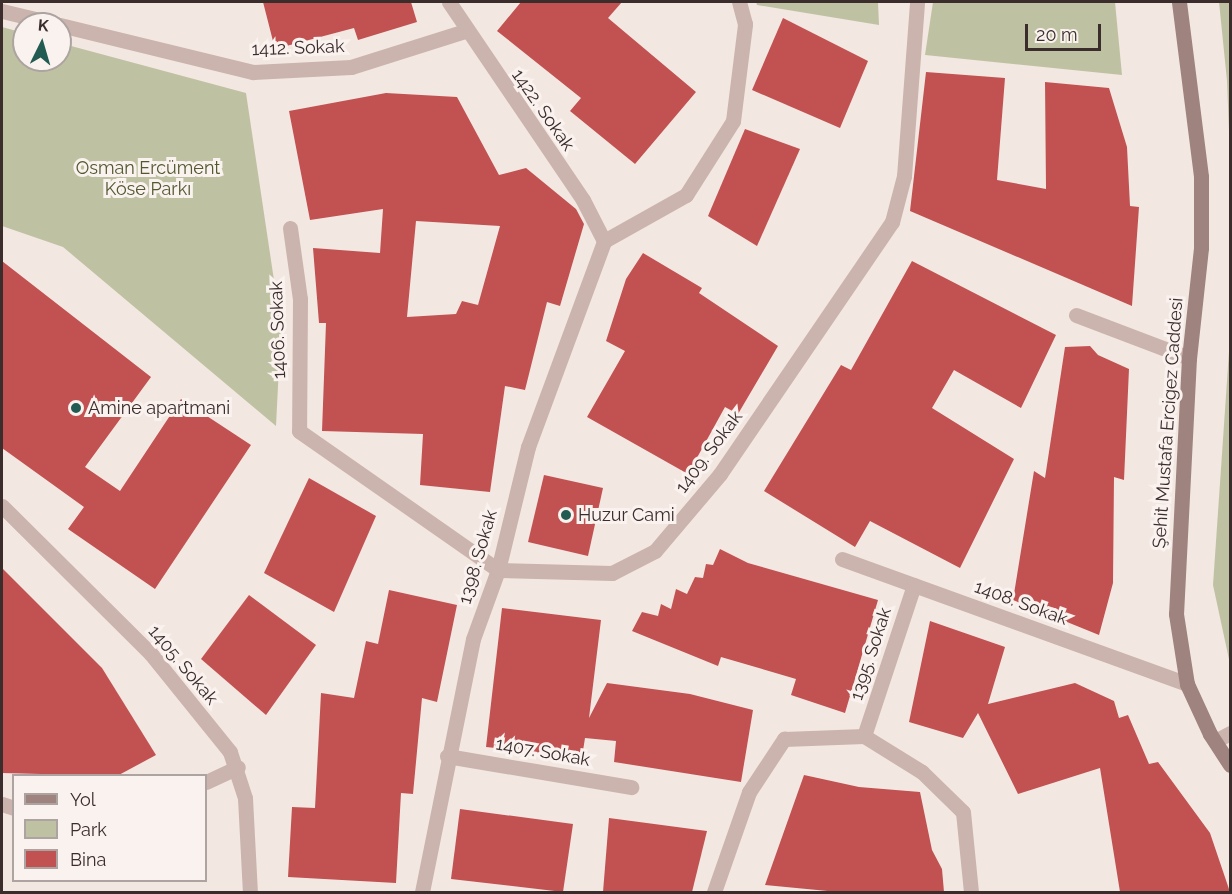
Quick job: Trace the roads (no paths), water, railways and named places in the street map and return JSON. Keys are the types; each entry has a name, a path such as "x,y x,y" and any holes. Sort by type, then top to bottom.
{"main road":[{"name":"Şehit Mustafa Ercigez Caddesi","path":"1179,2 1201,177 1201,248 1189,358 1176,614 1187,684 1215,741 1230,765"}],"street":[{"name":"1422. Sokak","path":"449,2 465,31 583,200 604,241"},
{"path":"604,241 687,195 733,121 745,24 739,2"},
{"name":"1409. Sokak","path":"498,570 612,573 655,552 720,474 892,222 904,176 917,2"},
{"name":"1412. Sokak","path":"72,28 253,72 351,67 465,31"},
{"name":"1406. Sokak","path":"290,228 300,299 299,431 498,570"},
{"name":"1398. Sokak","path":"422,892 447,756 473,639 498,570 528,447 604,241"},
{"path":"1076,315 1189,358"},
{"name":"1405. Sokak","path":"2,506 151,654 238,767 245,798 250,892"},
{"name":"1408. Sokak","path":"842,559 1187,684"},
{"name":"1395. Sokak","path":"864,736 914,585"},
{"path":"1215,741 1230,734"},
{"path":"714,892 749,792 784,739 864,736 922,772 963,812 971,892"},
{"name":"1407. Sokak","path":"447,756 631,787"},
{"path":"207,782 238,767"}],"place":[{"name":"Amine apartmani","path":"76,408"},
{"name":"Huzur Cami","path":"566,515"}],"park label":[{"name":"Osman Ercüment Köse Parkı","path":"148,180"}]}
